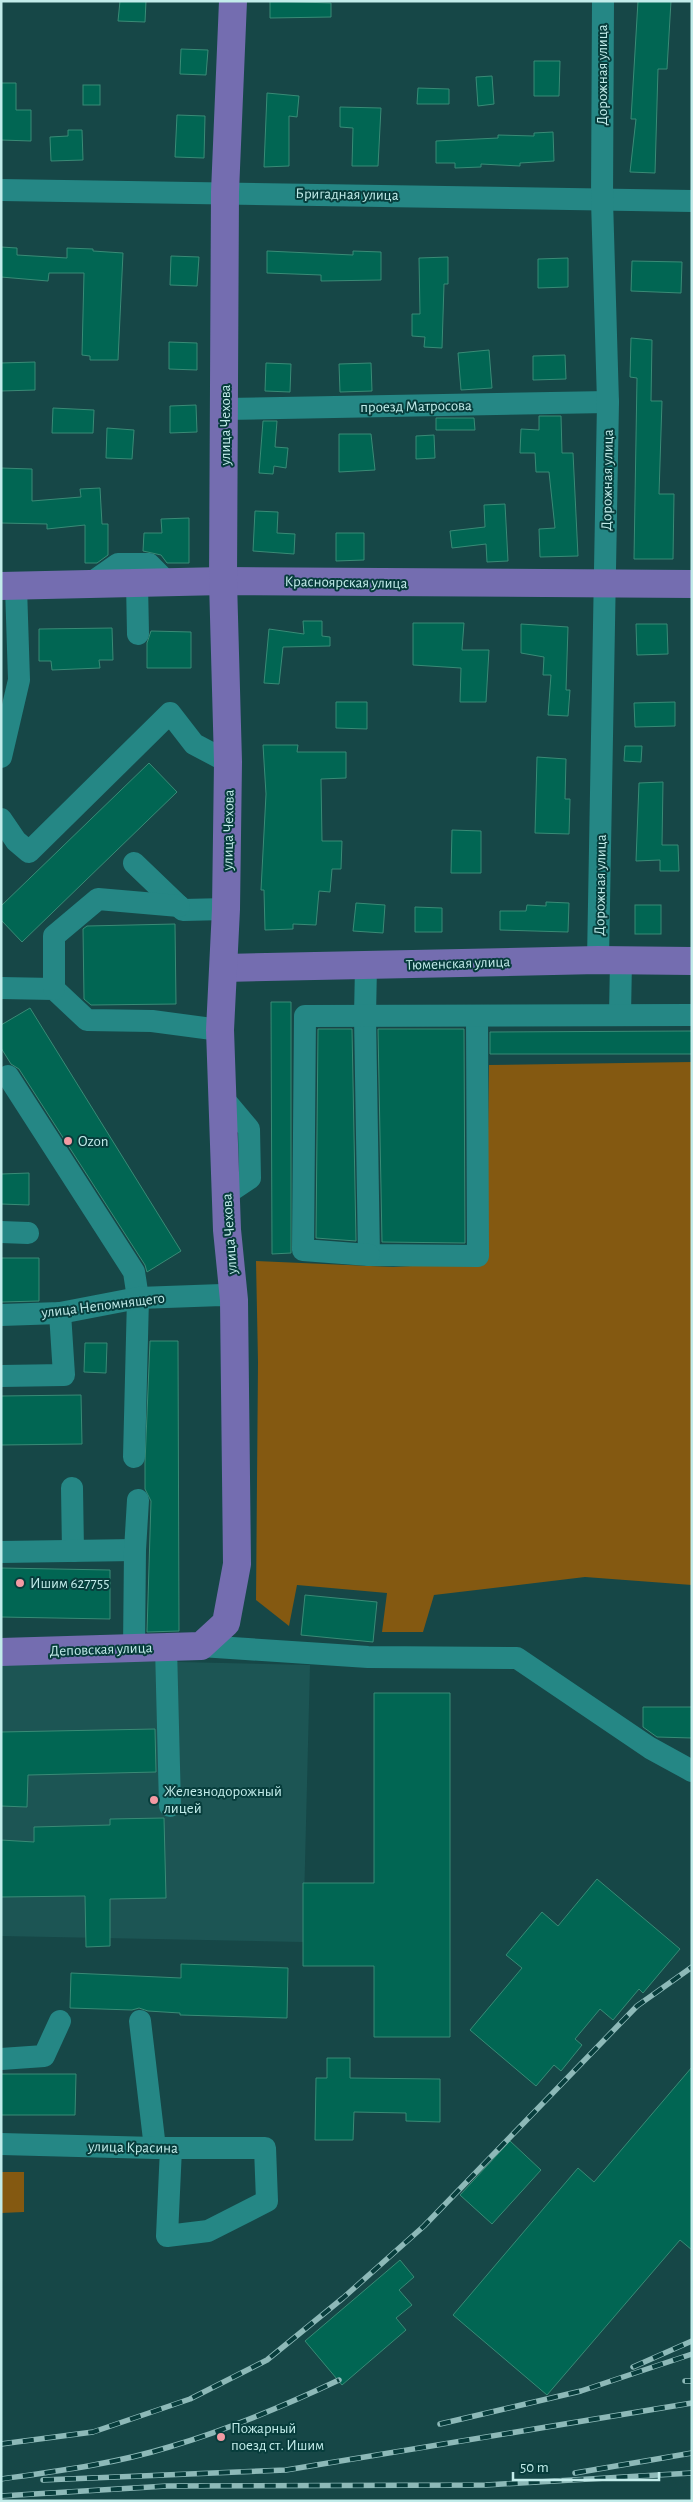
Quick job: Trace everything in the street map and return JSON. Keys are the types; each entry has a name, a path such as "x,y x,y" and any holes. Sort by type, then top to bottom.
{"main road":[{"name":"улица Чехова","path":"201,1646 226,1624 237,1564 234,1300 226,1194 220,1030 226,909 228,762 223,581 225,192 233,1"},
{"name":"Красноярская улица","path":"9,586 223,581 605,585 692,584"},
{"name":"Тюменская улица","path":"224,968 610,960 692,961"},
{"name":"Деповская улица","path":"1,1652 201,1646"}],"street":[{"name":"Дорожная улица","path":"603,1 602,200 608,402 605,585 610,960 620,1015"},
{"name":"Бригадная улица","path":"1,190 225,192 692,201"},
{"name":"проезд Матросова","path":"225,409 608,402"},
{"path":"88,584 118,564 149,564 167,582"},
{"path":"137,583 138,634"},
{"path":"1,758 19,680 9,586"},
{"path":"1,819 16,840 28,852 170,713 194,744 228,762"},
{"path":"134,863 183,910 226,909"},
{"path":"54,989 54,936 98,899 179,906"},
{"path":"366,966 365,1016 370,1255"},
{"path":"1,988 54,989 87,1020 152,1020 220,1030"},
{"path":"477,1017 478,1256 370,1255 303,1250 305,1016 692,1015"},
{"path":"8,1076 134,1272 138,1298 134,1457"},
{"path":"1,1232 28,1233"},
{"name":"улица Непомнящего","path":"1,1315 60,1313 138,1298 222,1295 234,1300"},
{"path":"1,1376 64,1375 60,1313"},
{"path":"72,1488 73,1551"},
{"path":"134,1648 134,1550 138,1500"},
{"path":"1,1552 134,1550"},
{"path":"201,1646 368,1657 516,1658 650,1748 692,1771"},
{"path":"166,1647 170,1806"},
{"path":"1,2059 44,2056 60,2021"},
{"path":"140,2021 163,2148"},
{"name":"улица Красина","path":"1,2144 163,2148 265,2148 267,2201 208,2231 167,2236 163,2148"}],"shaded area":[{"path":"692,1062 692,1585 585,1577 434,1595 423,1632 382,1632 387,1593 297,1585 289,1626 256,1600 258,1362 256,1261 393,1267 486,1262 489,1065"},
{"name":"Железнодорожный лицей","path":"1,1658 310,1665 303,1942 1,1936"},
{"path":"1,2172 24,2172 24,2212 1,2213"}],"building":[{"path":"120,1 146,1 145,22 118,21"},
{"path":"270,1 331,3 331,17 270,18"},
{"path":"638,1 671,1 667,69 658,69 655,173 630,172 636,119 631,119"},
{"path":"181,49 208,50 206,75 180,74"},
{"path":"534,61 560,61 559,96 534,96"},
{"path":"492,76 494,104 478,106 476,77"},
{"path":"1,83 16,83 16,110 31,110 31,141 1,140"},
{"path":"83,85 100,85 100,105 83,105"},
{"path":"418,88 449,89 449,104 417,104"},
{"path":"267,93 299,96 297,117 289,116 289,166 264,167"},
{"path":"340,107 381,108 378,166 352,166 353,128 340,127"},
{"path":"177,115 205,116 204,158 175,157"},
{"path":"68,130 82,130 83,160 51,161 50,137 68,136"},
{"path":"553,132 554,161 520,163 520,166 481,164 481,167 455,168 455,163 436,163 436,141 498,138 498,135 534,136 534,133"},
{"path":"1,247 17,248 17,255 67,258 67,248 123,253 118,360 90,360 90,356 82,355 84,273 49,273 48,281 1,277"},
{"path":"267,251 353,255 353,251 381,252 381,280 321,281 321,275 267,273"},
{"path":"171,256 199,257 197,286 170,285"},
{"path":"448,257 448,284 444,284 442,348 424,347 425,337 412,336 412,314 420,314 419,258"},
{"path":"568,258 568,287 538,288 538,259"},
{"path":"632,261 682,262 681,293 631,291"},
{"path":"631,338 652,340 651,401 662,401 659,494 674,494 673,559 634,559 637,378 630,377"},
{"path":"169,342 197,343 197,370 169,369"},
{"path":"489,350 492,388 461,390 458,353"},
{"path":"565,355 566,379 533,380 533,356"},
{"path":"35,362 35,390 1,391 1,363"},
{"path":"266,363 291,364 290,392 265,391"},
{"path":"371,363 372,391 340,392 339,364"},
{"path":"196,405 197,432 170,433 170,406"},
{"path":"53,408 94,410 93,433 52,433"},
{"path":"539,416 561,416 562,453 573,453 578,556 540,557 539,529 555,528 549,472 536,472 535,453 520,453 521,429 539,430"},
{"path":"436,418 474,418 475,430 436,430"},
{"path":"263,421 277,421 275,447 288,448 286,468 274,466 273,474 259,473"},
{"path":"107,428 134,430 132,459 106,458"},
{"path":"339,434 371,434 375,470 339,472"},
{"path":"434,435 435,458 416,459 416,436"},
{"path":"1,468 32,469 32,501 81,497 80,489 100,488 102,524 108,524 108,555 97,563 85,563 85,525 47,529 47,524 1,523"},
{"path":"505,504 508,561 487,562 486,544 452,548 450,531 485,527 484,505"},
{"path":"255,511 278,512 277,533 295,534 294,554 253,551"},
{"path":"189,518 189,563 167,563 161,555 143,551 144,533 162,533 161,519"},
{"path":"336,533 364,533 364,560 336,561"},
{"path":"303,621 322,621 322,636 330,637 330,646 283,647 279,684 264,683 269,629 304,634"},
{"path":"413,623 464,623 462,650 489,650 486,702 460,702 461,668 413,665"},
{"path":"521,624 568,627 566,690 570,690 568,716 548,715 551,675 543,675 544,657 521,653"},
{"path":"636,624 667,624 668,654 637,655"},
{"path":"112,628 113,660 99,660 100,668 52,670 51,661 39,661 39,629"},
{"path":"151,631 191,632 191,668 147,668 147,643"},
{"path":"336,702 367,702 367,729 336,728"},
{"path":"675,702 675,726 635,727 634,703"},
{"path":"263,745 298,745 297,752 346,752 346,778 321,779 322,841 342,841 341,869 332,869 330,892 319,891 316,925 293,924 293,929 265,930 264,890 261,890 266,794"},
{"path":"625,746 642,746 641,762 624,761"},
{"path":"537,757 566,759 565,799 570,799 569,834 535,833"},
{"path":"149,763 177,792 22,942 1,920 1,906"},
{"path":"663,782 662,845 678,845 679,871 660,871 660,860 636,861 639,783"},
{"path":"452,830 481,831 481,873 451,873"},
{"path":"546,902 569,903 568,932 500,930 500,911 526,911 527,905 546,906"},
{"path":"356,903 385,905 383,933 353,931"},
{"path":"635,905 661,905 661,934 635,934"},
{"path":"415,907 442,908 442,932 415,932"},
{"path":"175,924 176,1004 91,1005 84,999 83,929 87,926"},
{"path":"271,1002 291,1002 291,1253 272,1254"},
{"path":"30,1008 181,1251 147,1272 145,1265 19,1069 11,1064 1,1048 1,1025"},
{"path":"318,1029 352,1029 356,1241 316,1238"},
{"path":"378,1029 464,1029 465,1243 382,1242"},
{"path":"692,1031 692,1054 490,1054 490,1032"},
{"path":"29,1173 29,1205 1,1204 1,1174"},
{"path":"1,1258 39,1258 39,1301 1,1302"},
{"path":"150,1341 178,1341 179,1631 147,1632 151,1501 145,1489 145,1463"},
{"path":"85,1343 107,1343 106,1373 84,1372"},
{"path":"81,1395 82,1444 1,1445 1,1396"},
{"path":"1,1568 110,1570 110,1619 1,1617"},
{"path":"305,1595 377,1602 373,1642 301,1635"},
{"path":"374,1693 450,1693 450,2037 374,2037 374,1966 303,1966 303,1883 374,1883"},
{"path":"643,1707 692,1707 692,1738 657,1737 643,1727"},
{"path":"155,1729 156,1772 28,1775 27,1807 1,1806 1,1732"},
{"path":"164,1818 166,1898 110,1899 110,1946 86,1947 85,1896 1,1897 1,1840 34,1842 34,1827 110,1825 110,1819"},
{"path":"597,1879 680,1949 643,1993 639,1989 613,2020 600,2009 575,2039 582,2045 561,2071 554,2065 536,2086 470,2030 522,1968 506,1955 542,1912 558,1926"},
{"path":"181,1964 288,1968 287,2018 180,2015 180,2013 148,2011 139,2008 132,2010 70,2008 71,1973 181,1978"},
{"path":"327,2058 350,2058 350,2078 440,2079 440,2122 406,2121 406,2113 354,2112 353,2140 315,2140 316,2078 327,2078"},
{"path":"692,2067 692,2250 680,2240 547,2395 453,2315 578,2168 594,2182"},
{"path":"1,2074 76,2074 75,2115 1,2115"},
{"path":"510,2141 541,2170 492,2224 460,2195"},
{"path":"400,2260 414,2277 399,2290 412,2305 396,2318 406,2330 342,2385 305,2341"}],"railway":[{"path":"1,2444 93,2432 190,2399 267,2360 343,2298 424,2226 637,2006 692,1967"},
{"path":"633,2367 692,2341"},
{"path":"440,2424 581,2391 692,2354"},
{"path":"1,2479 65,2470 169,2447 255,2417 339,2380"},
{"path":"685,2381 692,2381"},
{"path":"43,2480 286,2470 692,2403"},
{"path":"575,2473 692,2453"},
{"path":"1,2496 167,2486 486,2485 692,2473"}],"place":[{"name":"Ozon","path":"68,1141"},
{"name":"Ишим 627755","path":"20,1583"},
{"name":"Железнодорожный лицей","path":"154,1800"},
{"name":"Пожарный поезд ст. Ишим","path":"221,2437"}]}
